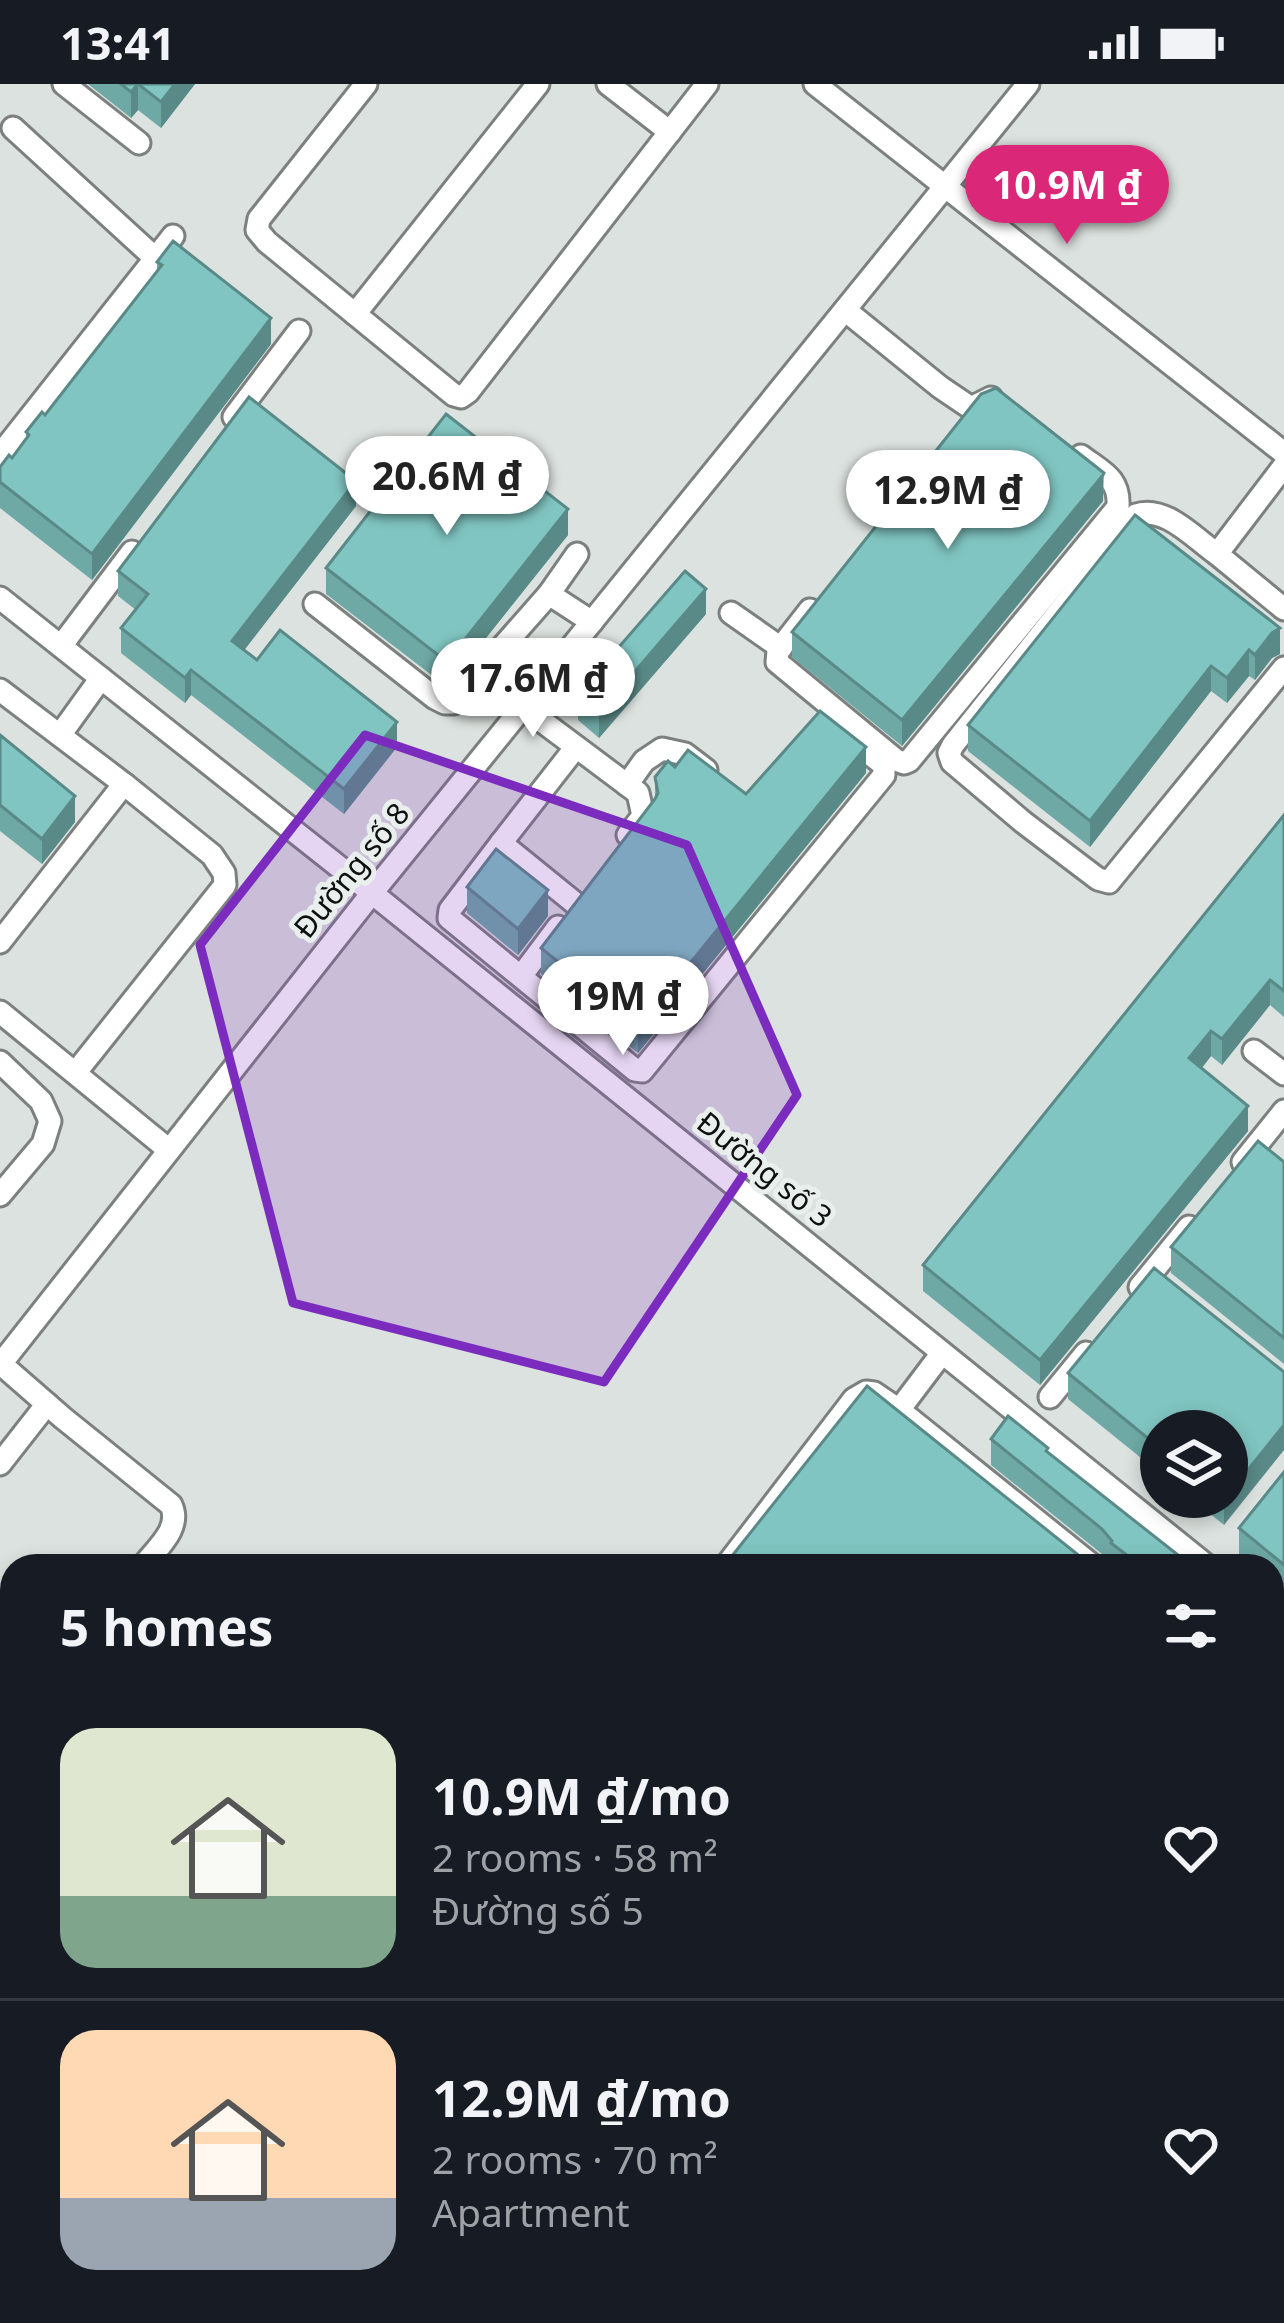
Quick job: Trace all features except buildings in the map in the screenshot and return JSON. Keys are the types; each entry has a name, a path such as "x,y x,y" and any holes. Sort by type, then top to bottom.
{"street":[{"path":"64,84 139,143"},
{"path":"366,84 259,219 257,230 460,397 707,84"},
{"path":"355,314 538,84"},
{"path":"608,84 670,132"},
{"path":"814,84 1284,453"},
{"name":"Đường số 8","path":"1,1364 372,893 1028,84"},
{"path":"14,128 155,258"},
{"path":"0,455 173,236"},
{"path":"845,310 971,408"},
{"path":"215,442 299,331"},
{"path":"957,426 971,408 987,399 1000,397 1010,402"},
{"path":"825,592 781,648 777,662 896,760 909,761 1118,507 1114,481 1062,442"},
{"path":"1217,554 1284,466"},
{"path":"1284,610 1162,514 1136,515 953,745 952,762 1023,822 1098,879 1109,882 1284,668"},
{"path":"61,646 145,535"},
{"path":"315,604 435,698 453,703 549,594 577,554"},
{"path":"549,594 592,622"},
{"name":"Đường số 3","path":"0,598 1193,1554"},
{"path":"731,613 781,648"},
{"path":"60,734 100,678"},
{"path":"0,690 212,855 224,873 225,885 76,1072"},
{"path":"523,707 638,793 643,816 616,851"},
{"path":"576,746 449,917 641,1071 884,775 884,765 824,718 818,719"},
{"path":"627,785 644,761 662,748 685,754 720,781"},
{"path":"0,942 124,784"},
{"path":"501,843 582,895 521,975"},
{"path":"0,1012 169,1150"},
{"path":"1254,1051 1284,1074"},
{"path":"0,1062 41,1101 50,1121 44,1144 0,1196"},
{"path":"1226,1182 1284,1111"},
{"path":"1124,1307 1196,1218"},
{"path":"1050,1396 1094,1343"},
{"path":"899,1410 943,1352"},
{"path":"1,1364 171,1505 176,1515 173,1527 152,1554"},
{"path":"735,1554 854,1399 866,1392 899,1410 1078,1554"},
{"path":"0,1463 47,1404"}],"highlighted area":[{"path":"365,735 687,845 797,1095 604,1382 293,1303 200,945"}]}
